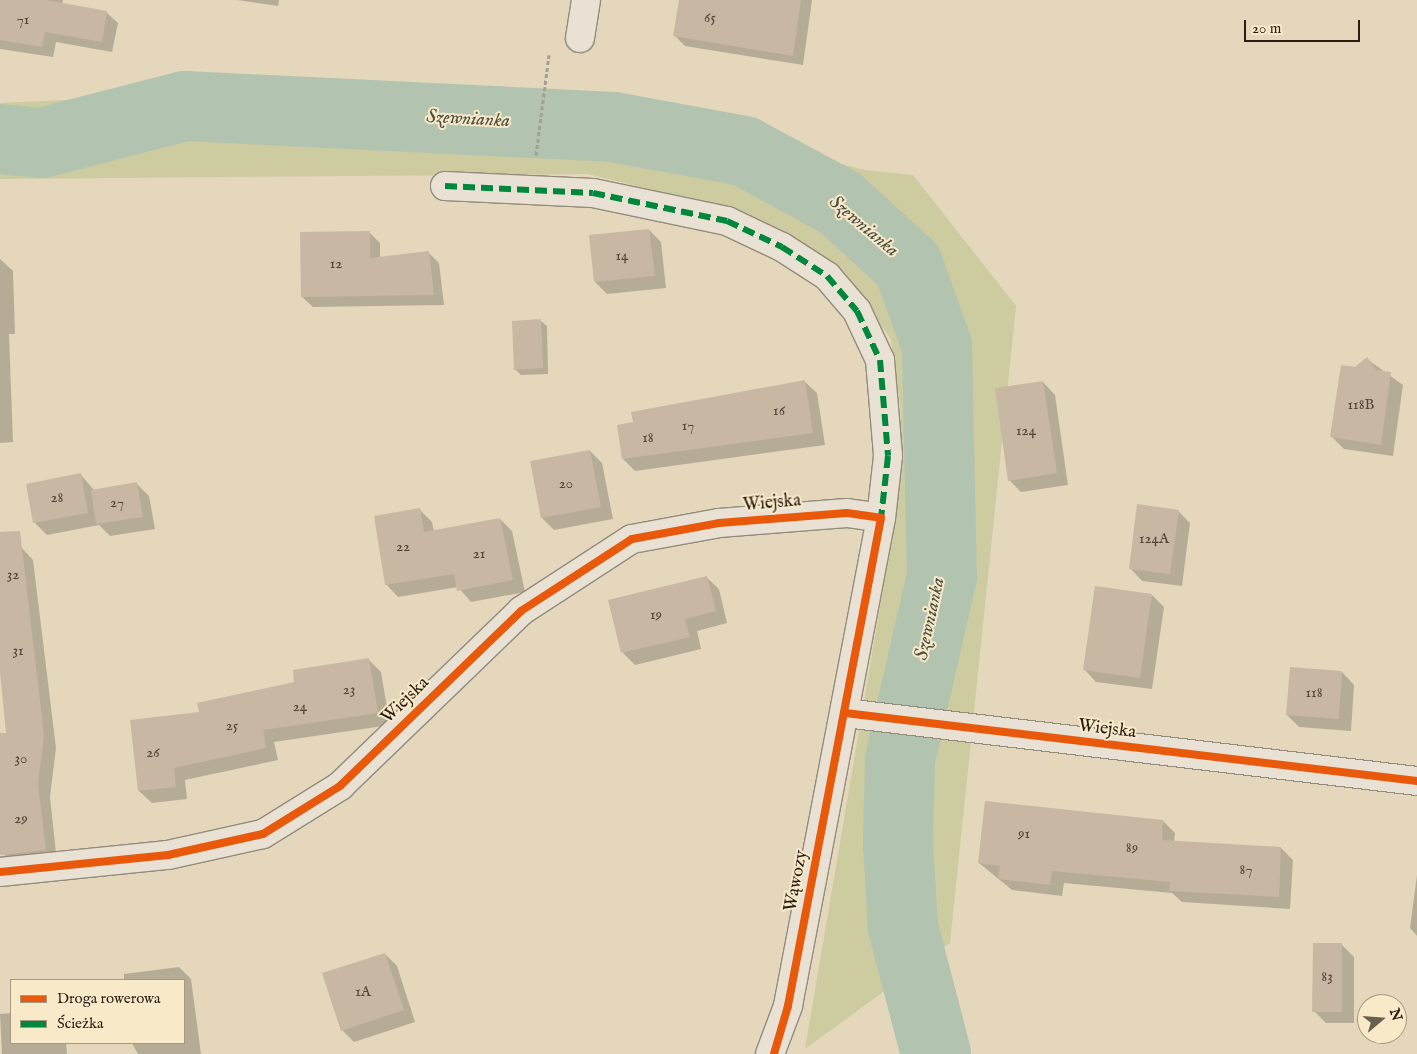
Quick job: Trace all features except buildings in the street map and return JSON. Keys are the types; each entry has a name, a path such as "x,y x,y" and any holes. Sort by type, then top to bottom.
{"street":[{"path":"580,38 586,0"},
{"path":"445,186 533,187 593,193 727,221 782,247 826,276 857,311 880,360 888,456 881,518 845,713"},
{"name":"Wiejska","path":"0,872 168,855 263,834 340,786 521,611 632,539 719,523 847,513 881,518"},
{"name":"Wiejska","path":"845,713 1417,782"},
{"name":"Wąwozy","path":"772,1053 788,1006 845,713"}],"path":[{"path":"533,187 546,71"}],"shaded area":[{"path":"335,88 576,98 865,170 913,175 1016,306 950,943 805,1049 890,548 901,412 891,339 845,275 746,213 588,174 0,179 0,103"}],"waterway":[{"name":"Szewnianka","path":"0,139 41,143 185,106 613,127 744,151 840,203 908,265 937,346 942,576 900,760 898,844 903,927 936,1054"}],"marked path":[{"path":"445,186 593,193 727,221 782,247 827,276 857,311 880,360 888,456 881,518 877,517"}],"cycle path":[{"path":"0,872 168,855 263,834 340,786 521,611 632,539 719,523 847,513 881,518 788,1006 774,1054"},
{"path":"845,713 1417,781"}]}
